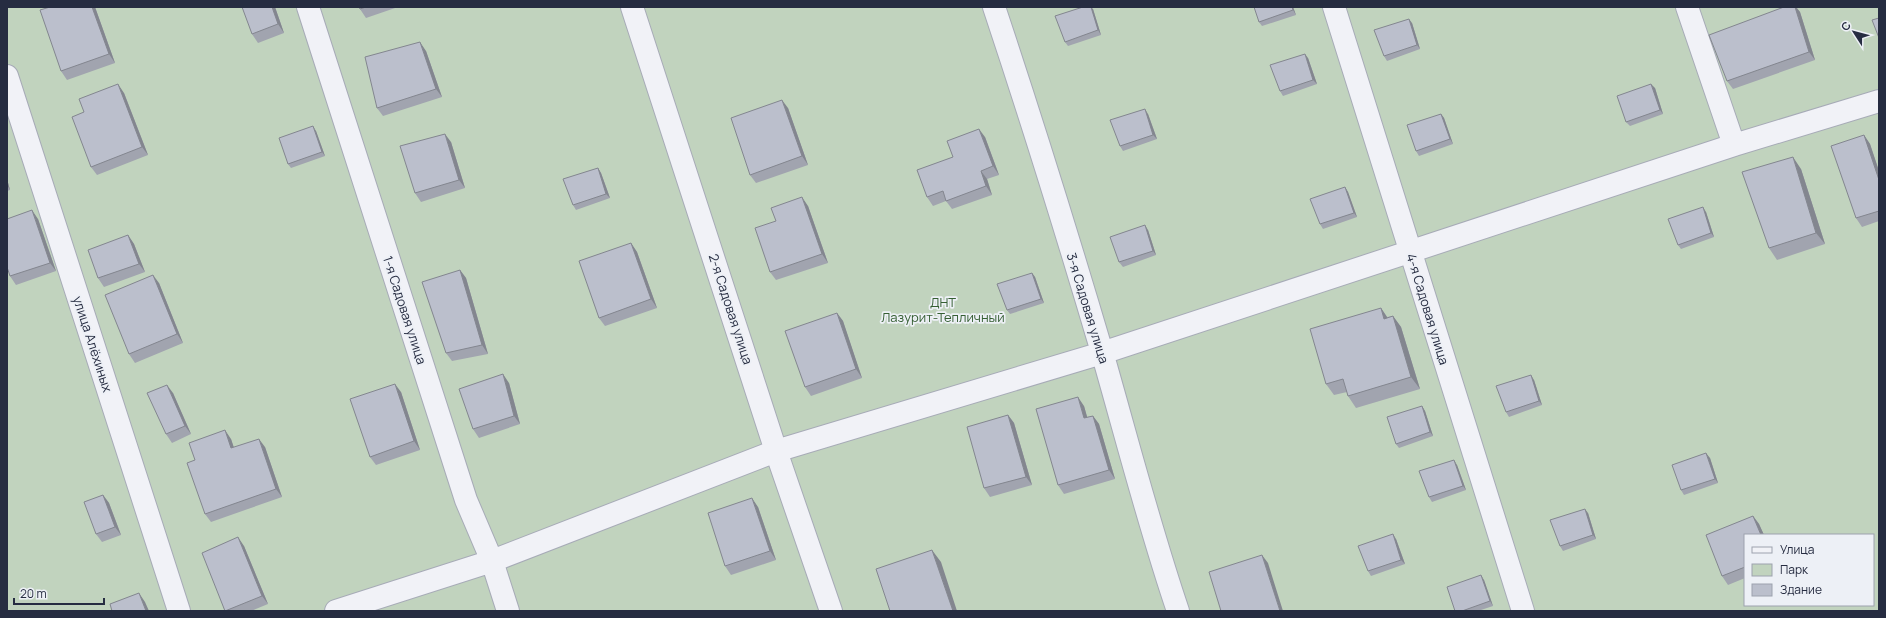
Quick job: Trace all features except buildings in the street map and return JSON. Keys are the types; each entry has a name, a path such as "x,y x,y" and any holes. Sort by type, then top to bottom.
{"street":[{"name":"1-я Садовая улица","path":"308,7 466,500 492,561 508,611"},
{"name":"2-я Садовая улица","path":"632,7 776,451 831,611"},
{"name":"3-я Садовая улица","path":"994,7 1024,96 1102,352 1163,566 1178,611"},
{"name":"4-я Садовая улица","path":"1334,7 1523,611"},
{"path":"1687,7 1734,145"},
{"name":"улица Алёхиных","path":"7,76 179,611"},
{"path":"336,611 492,561 776,451 1102,352 1734,145 1879,101"}],"green space":[{"name":"ДНТ Лазурит-Тепличный","path":"7,7 1879,7 1879,611 7,611"}]}
